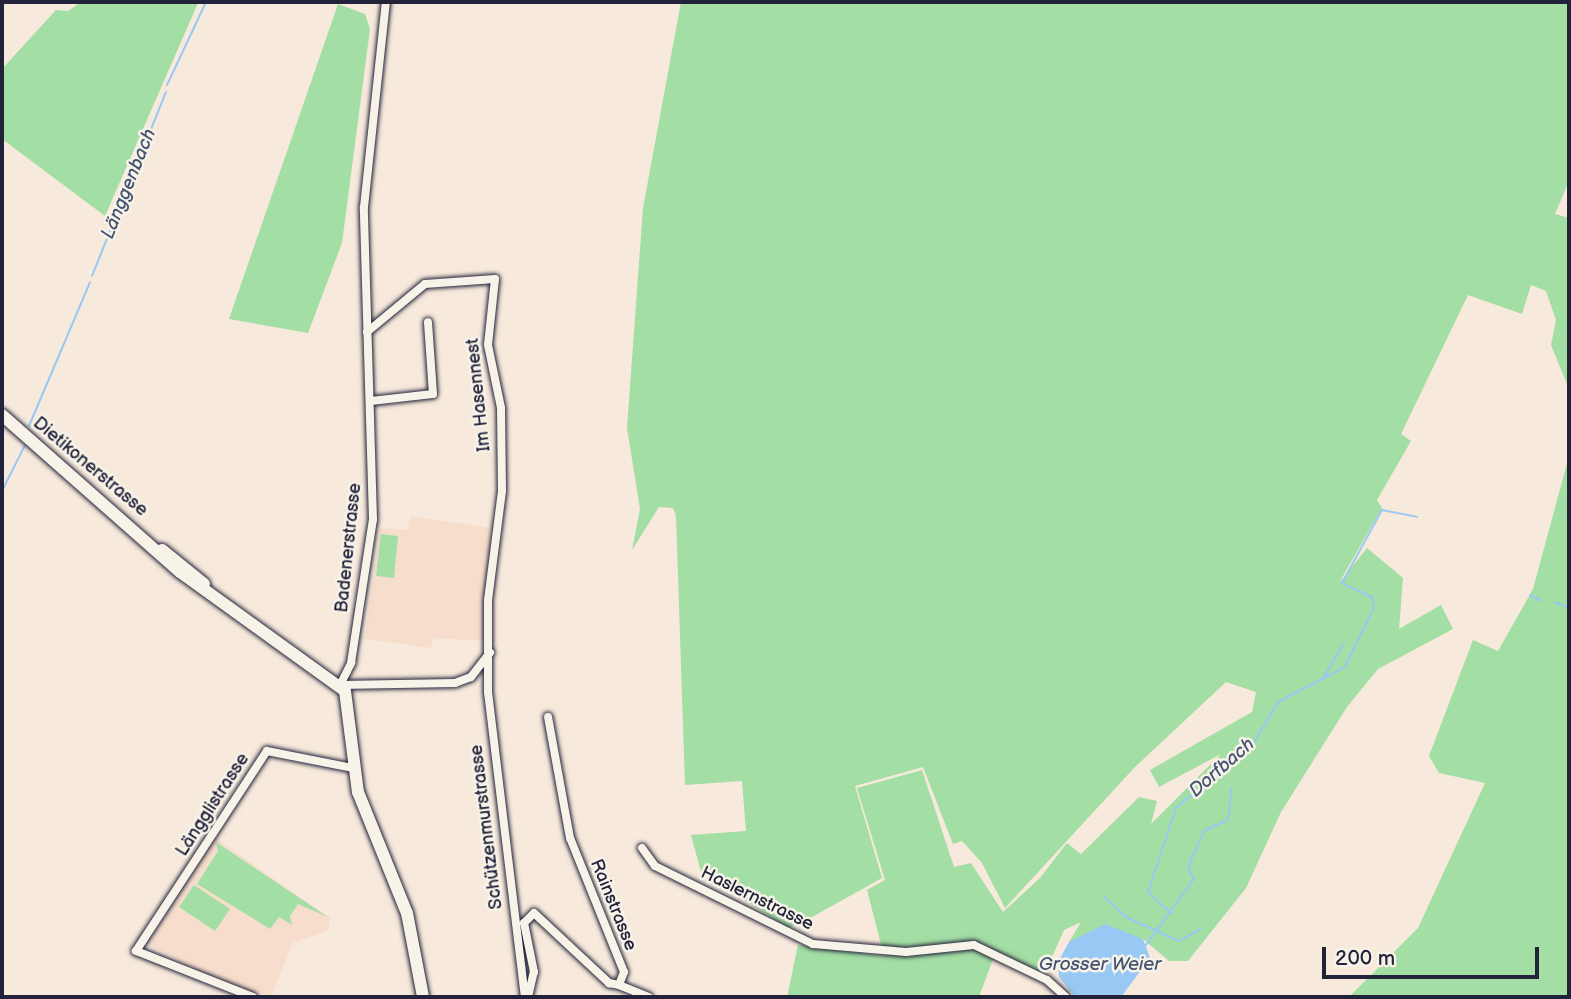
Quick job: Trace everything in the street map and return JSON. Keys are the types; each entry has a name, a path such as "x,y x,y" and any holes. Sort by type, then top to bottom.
{"street":[{"name":"Badenerstrasse","path":"340,685 351,663 373,519 365,174 386,2"},
{"name":"Im Hasennest","path":"367,332 425,284 495,279 488,345 500,408 502,465 488,600 490,653"},
{"path":"371,401 433,394 428,322"},
{"name":"Dietikonerstrasse","path":"2,415 156,546 180,572 209,589 340,685"},
{"path":"423,997 407,913 372,834 354,768 349,700 340,685 455,683 471,677 490,653"},
{"name":"Schützenmurstrasse","path":"490,653 489,714 527,997"},
{"name":"Rainstrasse","path":"548,717 570,838 624,972 619,985"},
{"name":"Längglistrasse","path":"253,997 136,951 267,751 354,768"},
{"name":"Haslernstrasse","path":"642,848 655,866 813,944 906,952 974,945 1047,980 1066,997"},
{"path":"527,997 534,972 524,923 534,913 619,985 649,997"}],"shaded area":[{"path":"411,516 491,528 486,641 434,638 431,648 365,639 380,528 408,530"},
{"path":"214,837 330,918 328,931 293,943 271,997 218,980 146,943"}],"green space":[{"path":"81,2 198,3 105,216 2,139 2,69 56,10 68,11"},
{"path":"681,2 1569,2 1569,181 1555,214 1569,218 1569,389 1551,345 1556,320 1546,291 1531,285 1522,314 1468,295 1401,434 1411,441 1377,500 1382,508 1339,583 1367,548 1403,578 1399,629 1441,605 1453,629 1378,669 1347,707 1281,812 1246,888 1188,961 1169,961 1143,939 1086,935 1069,942 1081,922 1064,930 1045,973 993,959 979,997 787,997 798,945 884,956 867,890 885,880 857,788 922,770 954,867 971,863 1003,912 1040,878 1067,843 1081,854 1139,797 1157,801 1151,824 1221,754 1159,787 1150,770 1252,712 1256,692 1226,682 1135,767 1005,908 982,863 962,841 953,844 923,767 855,786 882,878 805,921 788,928 701,872 691,835 746,831 742,781 685,785 676,516 673,508 659,507 632,550 640,509 627,428 643,208"},
{"path":"338,4 365,14 370,29 342,243 308,333 229,319"},
{"path":"1569,456 1569,997 1349,997 1418,928 1485,783 1439,773 1429,756 1473,640 1498,651 1533,589"},
{"path":"381,534 398,536 394,578 376,576"},
{"path":"216,842 328,917 298,904 290,916 292,925 279,917 270,929 197,884 218,851"},
{"path":"194,885 230,909 215,931 179,907"}],"water":[{"name":"Grosser Weier","path":"1105,924 1143,939 1150,958 1121,997 1075,997 1059,977 1058,962 1069,942"}],"waterway":[{"path":"167,85 206,2"},
{"name":"Länggenbach","path":"92,276 166,92"},
{"path":"29,426 90,282"},
{"path":"2,491 25,445"},
{"name":"Dorfbach","path":"1171,913 1148,892 1176,808 1253,744 1278,702 1345,667 1374,607 1372,597 1342,583 1382,510 1417,517"},
{"path":"1530,595 1542,601"},
{"path":"1555,602 1569,608"},
{"path":"1323,678 1344,643"},
{"path":"1146,945 1194,879 1188,867 1204,831 1228,820 1231,789"},
{"path":"1104,897 1126,917 1179,941 1201,929"}]}
